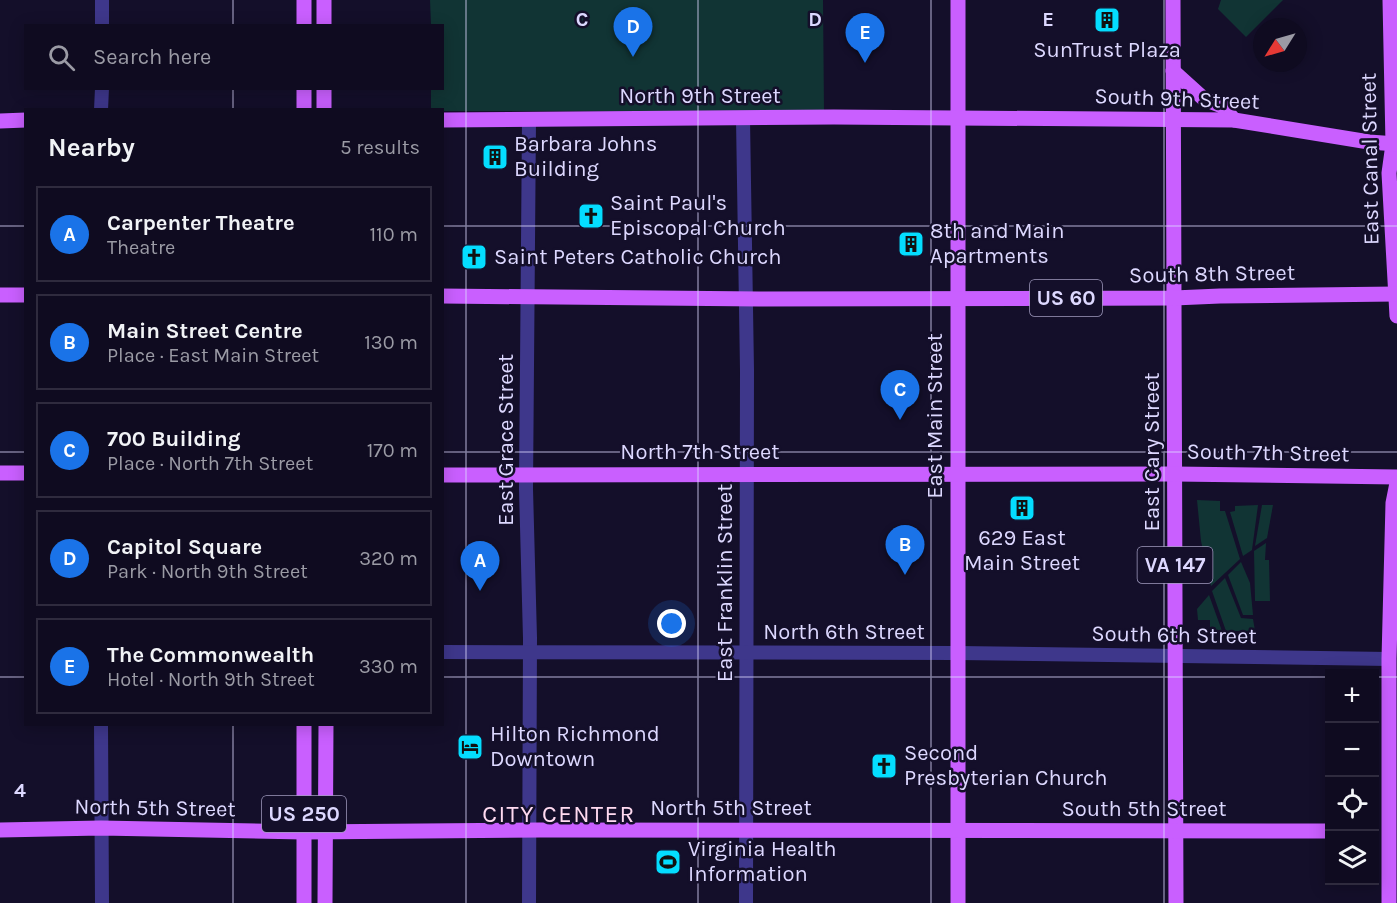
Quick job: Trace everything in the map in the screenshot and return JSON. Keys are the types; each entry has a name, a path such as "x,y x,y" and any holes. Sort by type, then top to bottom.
{"main road":[{"path":"304,0 304,24"},
{"path":"324,0 324,24"},
{"name":"East Main Street","path":"958,0 958,903"},
{"name":"East Cary Street","path":"1173,0 1176,903"},
{"name":"East Canal Street","path":"1390,0 1396,146 1389,173 1397,316"},
{"path":"1173,71 1204,99 1222,106 1234,120"},
{"path":"304,90 304,108"},
{"path":"324,90 324,108"},
{"name":"North 9th Street","path":"444,120 958,118"},
{"name":"South 9th Street","path":"958,118 1234,120 1396,146"},
{"path":"0,121 24,120"},
{"name":"South 8th Street","path":"444,296 1174,298 1396,293"},
{"path":"0,295 24,295"},
{"path":"0,473 24,473"},
{"name":"North 7th Street","path":"444,475 958,474"},
{"name":"South 7th Street","path":"958,474 1397,477"},
{"path":"1389,903 1387,831 1389,658 1393,503 1397,483"},
{"name":"US 250","path":"304,726 304,903"},
{"name":"US 250","path":"325,903 326,726"},
{"name":"North 5th Street","path":"0,830 101,828 304,832 958,831"},
{"name":"South 5th Street","path":"958,831 1325,831"}],"street":[{"path":"102,0 102,24"},
{"path":"101,108 102,90"},
{"name":"East Franklin Street","path":"742,119 747,475 746,903"},
{"name":"East Grace Street","path":"529,120 526,296 529,903"},
{"name":"North 6th Street","path":"444,652 958,653"},
{"name":"South 6th Street","path":"958,653 1389,658"},
{"path":"101,726 102,903"}],"green space":[{"path":"430,0 823,0 824,111 444,111 444,108 431,108 431,90 444,90 444,24 431,24"},
{"path":"1221,0 1283,0 1265,18 1253,18 1253,30 1246,37 1218,9"},
{"path":"1197,500 1220,501 1220,511 1225,511 1240,559 1211,586 1201,541"},
{"path":"1258,505 1252,550 1243,556 1230,512 1235,511 1235,506"},
{"path":"1262,505 1273,505 1267,538 1255,546"},
{"path":"1266,543 1265,560 1269,560 1270,601 1255,601 1254,551"},
{"path":"1241,562 1250,583 1253,615 1243,615 1228,575"},
{"path":"1225,578 1241,618 1253,619 1255,631 1226,631 1212,591"},
{"path":"1209,595 1222,631 1210,631 1210,620 1198,620 1197,609"}],"place":[{"name":"SunTrust Plaza","path":"1107,20"},
{"name":"Capitol Square","path":"633,57"},
{"name":"The Commonwealth","path":"865,63"},
{"name":"Barbara Johns Building","path":"495,157"},
{"name":"Saint Paul's Episcopal Church","path":"591,216"},
{"name":"8th and Main Apartments","path":"911,244"},
{"name":"Saint Peters Catholic Church","path":"474,257"},
{"name":"700 Building","path":"900,420"},
{"name":"629 East Main Street","path":"1022,508"},
{"name":"Main Street Centre","path":"905,575"},
{"name":"Carpenter Theatre","path":"480,591"},
{"name":"Hilton Richmond Downtown","path":"470,747"},
{"name":"Second Presbyterian Church","path":"884,766"},
{"name":"Virginia Health Information","path":"668,862"}],"district":[{"name":"CITY CENTER","path":"559,814"}]}
